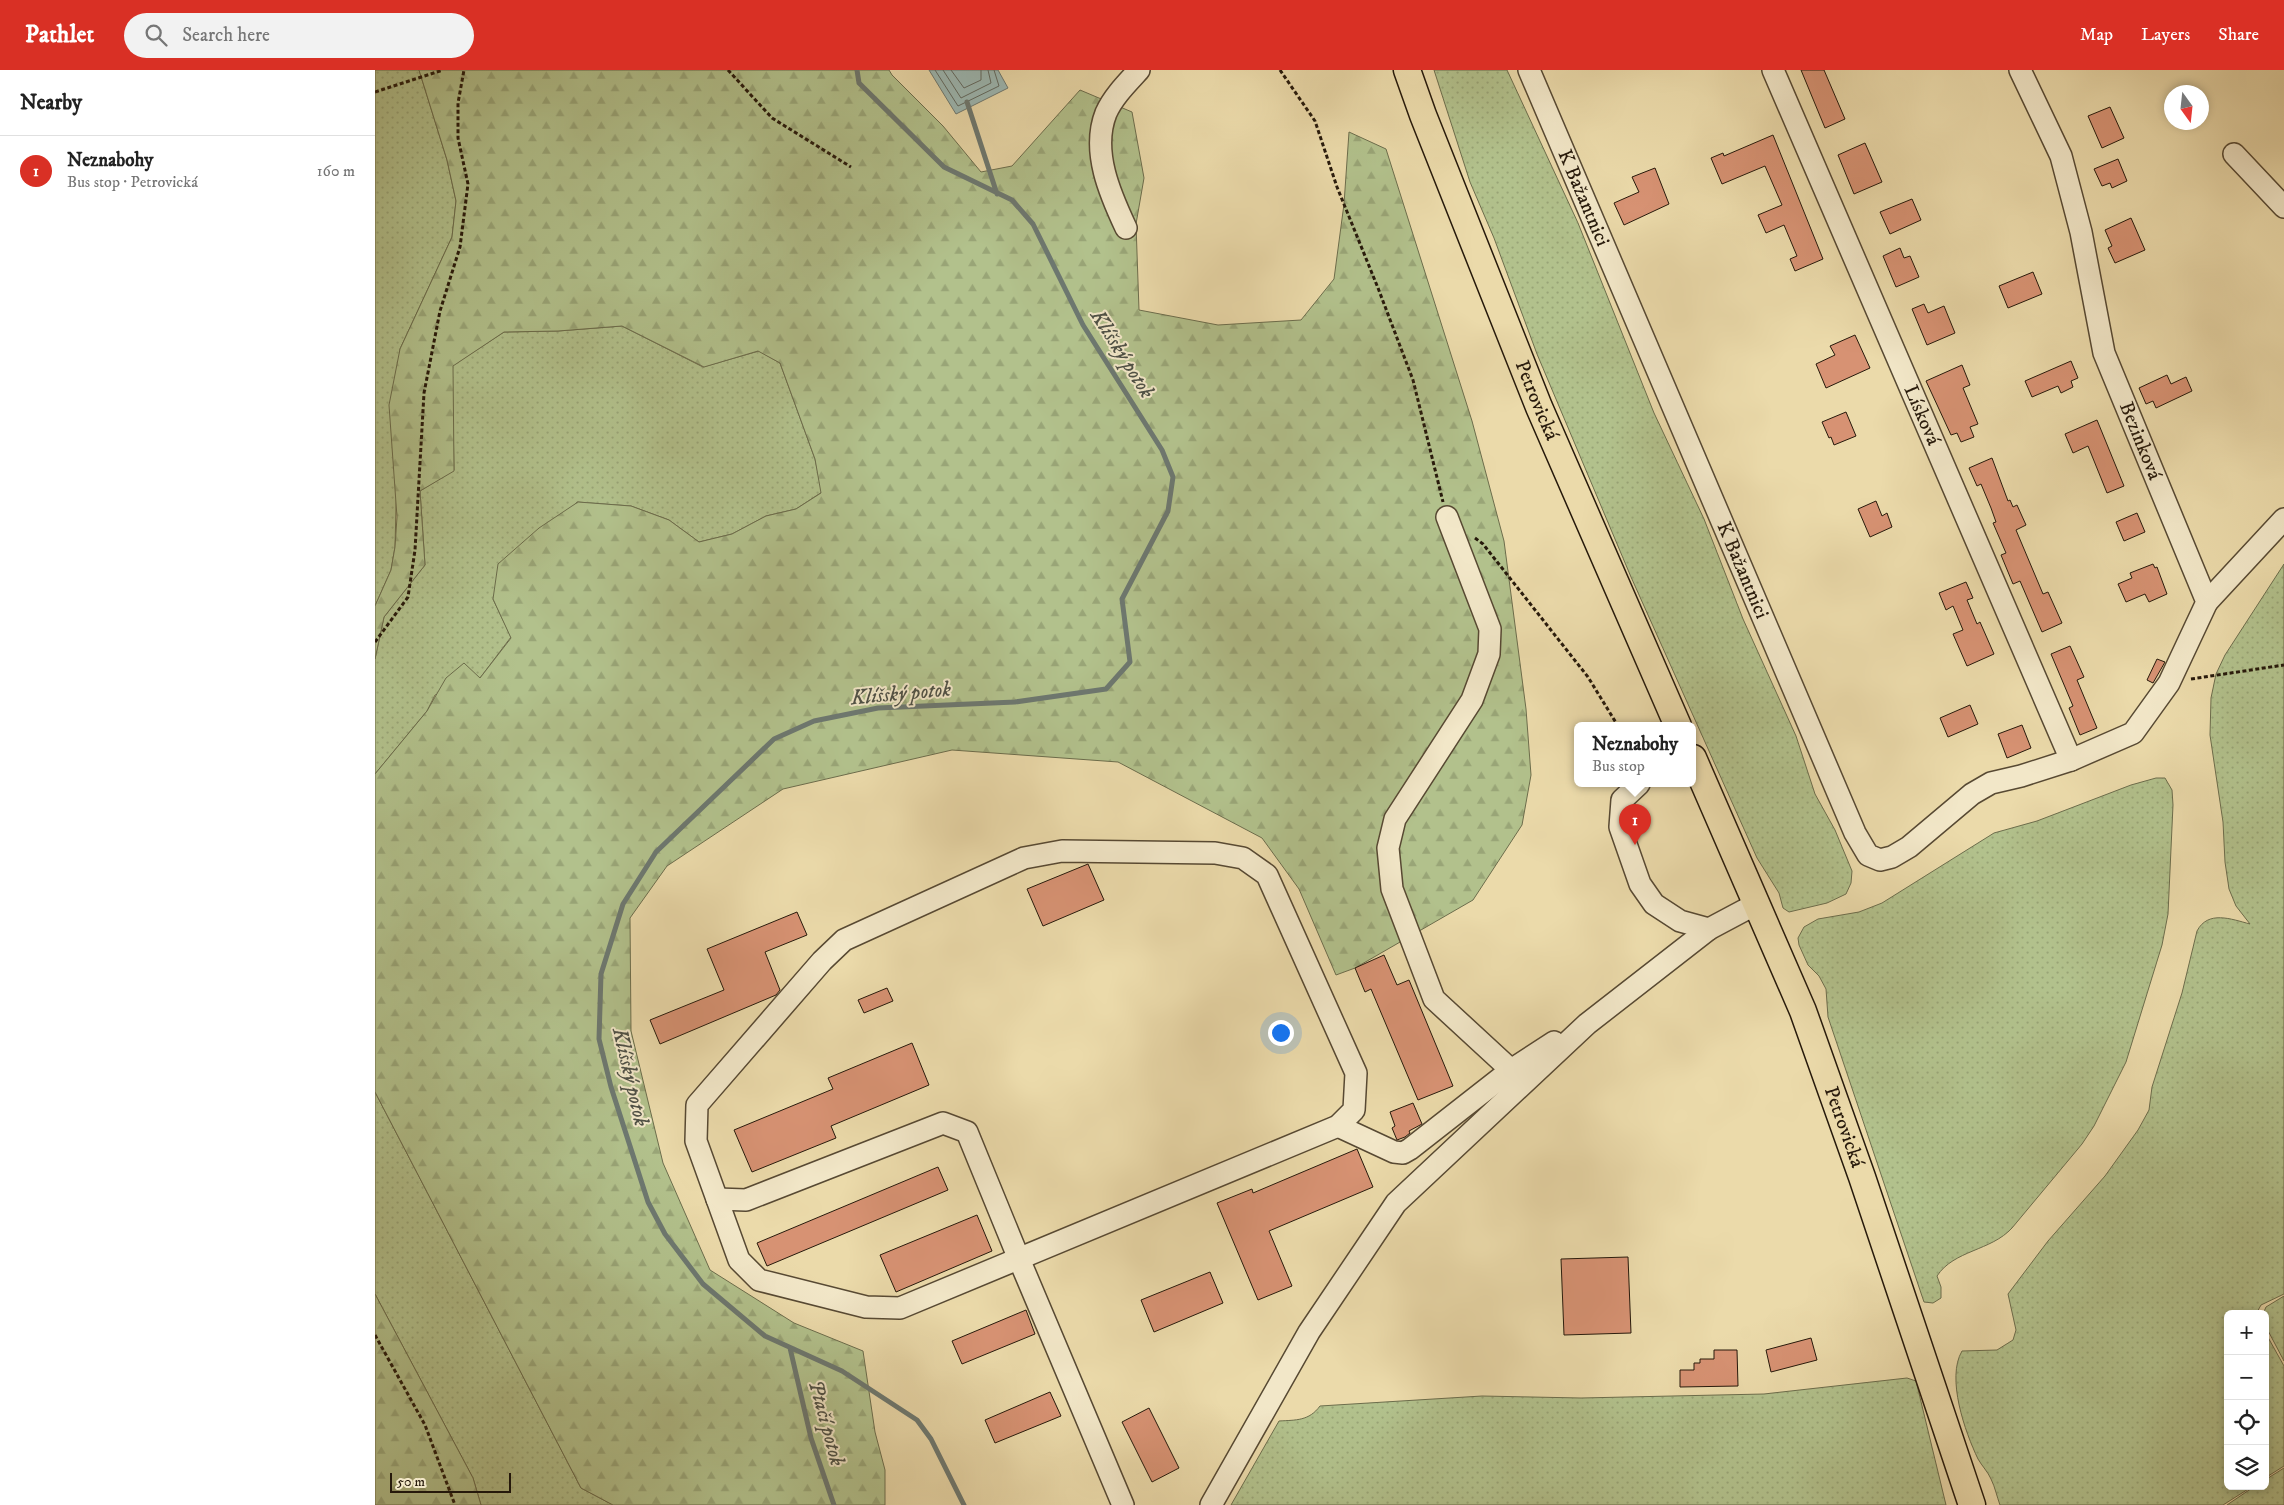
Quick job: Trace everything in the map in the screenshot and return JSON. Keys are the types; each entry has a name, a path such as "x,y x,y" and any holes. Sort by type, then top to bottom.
{"main road":[{"name":"Petrovická","path":"1407,70 1430,134 1539,407 1676,722"},
{"name":"Petrovická","path":"1696,769 1803,1011 1862,1177 1972,1505"}],"street":[{"path":"1126,228 1106,180 1102,153 1103,126 1106,113 1113,100 1139,70"},
{"name":"K Bažantnici","path":"1529,70 1855,834 1868,855 1881,860 1892,857 1909,847 1972,794 1991,783 2021,776 2071,760"},
{"name":"Lísková","path":"1773,70 2071,760"},
{"name":"Bezinková","path":"2020,70 2061,156 2081,232 2104,353 2207,602"},
{"path":"2234,154 2284,207"},
{"path":"1447,517 1489,629 1489,654 1472,700 1395,819 1387,848 1392,889 1434,999 1511,1070"},
{"path":"2071,760 2133,733 2169,683 2207,602 2284,519"},
{"path":"1636,787 1622,800 1619,827 1627,854 1640,884 1654,904 1680,921 1709,929"},
{"path":"1062,851 1215,853 1243,858 1267,875 1356,1073 1354,1110 1338,1126 1019,1260 899,1308 866,1307 759,1280 739,1260 696,1141 697,1105 822,961 844,940 1024,858 1062,851"},
{"path":"1211,1505 1309,1332 1396,1203 1587,1024 1709,929 1756,904"},
{"path":"1338,1126 1394,1152 1403,1153 1511,1070 1541,1049 1587,1024"},
{"path":"717,1200 746,1200 943,1123 967,1132 1123,1505"}],"path":[{"path":"375,92 443,70"},
{"path":"375,642 408,597 411,578 415,550 423,393 440,311 460,247 468,184 458,138 457,102 464,70"},
{"path":"728,70 773,118 851,167"},
{"path":"1280,70 1315,121 1337,187 1379,288 1413,380 1447,517 1483,544 1588,677 1616,722"},
{"path":"2169,683 2284,665"},
{"path":"375,1335 425,1425 455,1505"}],"green space":[{"path":"375,70 419,70 447,160 456,201 452,237 400,349 395,547 391,570 375,606"},
{"path":"419,70 889,70 943,126 981,172 1012,166 1080,90 1132,112 1144,178 1136,224 1139,310 1218,325 1301,320 1334,279 1344,204 1349,132 1386,149 1472,421 1504,541 1526,709 1531,775 1522,825 1473,900 1355,968 1336,975 1299,889 1262,838 1118,762 952,750 783,789 667,866 630,918 631,1031 663,1163 710,1270 794,1323 863,1351 875,1432 885,1470 885,1505 613,1505 581,1488 375,1092 375,774 427,711 446,678 464,663 480,678 511,638 493,599 498,564 539,528 578,502 631,506 669,520 699,542 732,534 766,516 796,509 821,493 815,459 780,363 758,351 704,367 622,326 558,331 504,332 453,366 454,471 420,491 425,565 384,617 375,659 375,606 391,570 397,517 389,405 400,349 452,237 456,201 447,160"},
{"path":"1434,70 1507,70 1578,223 1654,413 1704,519 1743,619 1796,736 1815,794 1835,830 1852,871 1851,883 1846,894 1827,903 1789,912 1783,908 1779,893 1757,858 1631,577 1537,354 1494,238 1470,182"},
{"path":"622,326 703,367 759,351 780,363 815,459 822,492 796,509 766,516 732,534 699,542 669,520 631,506 577,502 493,599 511,637 480,678 435,695 427,711 375,774 375,659 384,617 425,565 420,491 454,470 452,366 504,332 558,331"},
{"path":"2284,564 2284,1294 2261,1305 2258,1310 2224,1310 2224,1490 2247,1490 2223,1505 2000,1505 1992,1482 1978,1459 1968,1435 1959,1405 1956,1375 1962,1351 1997,1350 2013,1340 2016,1330 2008,1294 2048,1241 2105,1176 2138,1130 2149,1110 2152,1087 2182,993 2197,931 2207,920 2214,918 2228,918 2250,924 2236,906 2229,889 2225,862 2223,822 2210,735 2211,698 2216,674 2225,655"},
{"path":"2156,778 2165,778 2172,790 2168,914 2162,945 2126,1062 2094,1126 2082,1144 2012,1228 1994,1242 1963,1255 1944,1267 1937,1276 1941,1287 1941,1298 1933,1303 1924,1302 1828,1017 1826,989 1819,976 1808,965 1798,938 1804,927 1818,919 1859,912 1882,903 1994,833 2037,821 2131,785"},
{"path":"375,1092 581,1488 613,1505 481,1505 473,1478 375,1294"},
{"path":"375,1294 473,1478 481,1505 375,1505"},
{"path":"2284,1296 2284,1361 2269,1333 2269,1310 2265,1310 2266,1307"},
{"path":"2269,1339 2284,1366 2284,1466 2269,1475"},
{"path":"1907,1378 1916,1381 1946,1505 1231,1505 1279,1421 1297,1420 1307,1417 1320,1406 1482,1396 1581,1398 1764,1394"},
{"path":"2284,1468 2284,1505 2227,1505 2249,1490 2269,1490 2269,1477"}],"water":[{"path":"929,70 998,70 1008,88 956,114"}],"building":[{"path":"1801,70 1824,70 1845,119 1825,128"},
{"path":"2110,107 2124,138 2102,148 2088,116"},
{"path":"1773,135 1823,259 1795,271 1790,259 1797,256 1784,225 1766,233 1758,215 1782,205 1765,166 1722,184 1711,158 1723,153 1724,156"},
{"path":"1865,143 1882,182 1854,194 1838,155"},
{"path":"2118,159 2127,181 2112,188 2110,183 2102,186 2094,169"},
{"path":"1655,168 1669,204 1624,225 1614,203 1639,192 1632,177"},
{"path":"1912,199 1921,220 1890,234 1880,212"},
{"path":"2131,218 2145,250 2115,263 2108,248 2112,246 2105,230"},
{"path":"1900,248 1904,258 1910,256 1919,277 1896,287 1883,256"},
{"path":"2033,272 2042,294 2008,308 1999,286"},
{"path":"1924,304 1928,313 1944,306 1955,333 1927,345 1912,309"},
{"path":"1855,335 1870,368 1826,388 1816,364 1835,355 1830,346"},
{"path":"2071,361 2078,378 2071,381 2073,387 2061,393 2058,386 2032,397 2025,381"},
{"path":"1962,365 1970,385 1963,388 1978,424 1970,427 1974,437 1961,442 1957,433 1951,435 1926,381"},
{"path":"2167,375 2171,384 2186,377 2192,391 2156,408 2153,401 2146,404 2139,388"},
{"path":"1846,412 1856,436 1834,445 1822,422"},
{"path":"2097,420 2124,486 2107,493 2088,446 2073,453 2065,434"},
{"path":"1992,458 2008,501 2010,500 2013,507 2017,505 2026,525 2016,530 2043,594 2048,592 2062,623 2042,632 2020,581 2013,584 2001,555 2006,553 1993,523 1996,522 1991,508 1981,484 1977,486 1969,468"},
{"path":"1876,501 1882,516 1887,513 1892,527 1870,537 1858,509"},
{"path":"2137,513 2145,532 2124,541 2116,522"},
{"path":"2153,564 2155,568 2157,567 2167,594 2149,602 2145,594 2126,602 2118,584 2132,578 2130,573"},
{"path":"1966,582 1973,598 1967,600 1977,624 1980,622 1994,654 1967,666 1953,634 1963,630 1953,606 1946,610 1939,593"},
{"path":"2070,646 2084,677 2077,680 2097,728 2080,735 2069,708 2073,706 2051,654"},
{"path":"2157,659 2165,662 2153,683 2147,680"},
{"path":"1970,705 1978,724 1948,737 1940,718"},
{"path":"2022,725 2031,748 2007,758 1998,734"},
{"path":"1088,864 1104,900 1043,926 1027,889"},
{"path":"797,912 807,935 765,952 780,990 776,995 660,1044 650,1020 724,990 707,949"},
{"path":"1384,955 1397,985 1409,980 1453,1086 1418,1100 1371,989 1365,992 1355,968"},
{"path":"887,988 893,1001 864,1013 858,1000"},
{"path":"912,1043 929,1085 831,1126 836,1138 752,1172 734,1130 833,1089 828,1078"},
{"path":"1413,1103 1422,1124 1409,1131 1410,1133 1405,1137 1397,1140 1392,1128 1395,1126 1390,1112"},
{"path":"1357,1149 1373,1187 1269,1231 1292,1286 1258,1300 1217,1203 1252,1189 1253,1193"},
{"path":"938,1167 948,1190 767,1266 757,1243"},
{"path":"977,1215 992,1251 896,1292 880,1255"},
{"path":"1628,1257 1631,1333 1564,1335 1561,1259"},
{"path":"1210,1272 1223,1303 1154,1332 1141,1300"},
{"path":"1026,1310 1035,1334 962,1364 952,1341"},
{"path":"1811,1338 1817,1360 1771,1372 1766,1350"},
{"path":"1714,1350 1737,1350 1738,1386 1680,1387 1680,1370 1694,1370 1694,1363 1700,1363 1700,1359 1714,1359"},
{"path":"1050,1392 1061,1416 995,1443 985,1420"},
{"path":"1149,1408 1179,1468 1152,1482 1122,1422"}],"waterway":[{"name":"Klíšský potok","path":"857,70 859,83 944,167 1012,200 1033,224 1083,325 1162,450 1173,477 1168,511 1122,599 1130,662 1106,689 1015,702 878,708 814,721 774,739 656,852 623,904 601,974 599,1039 611,1087 648,1202 665,1234 703,1284 765,1336 842,1371 917,1420 931,1439 964,1505"},
{"path":"967,102 997,194"},
{"name":"Ptačí potok","path":"790,1348 811,1438 834,1505"}],"place":[{"name":"Neznabohy","path":"1635,845"}]}
